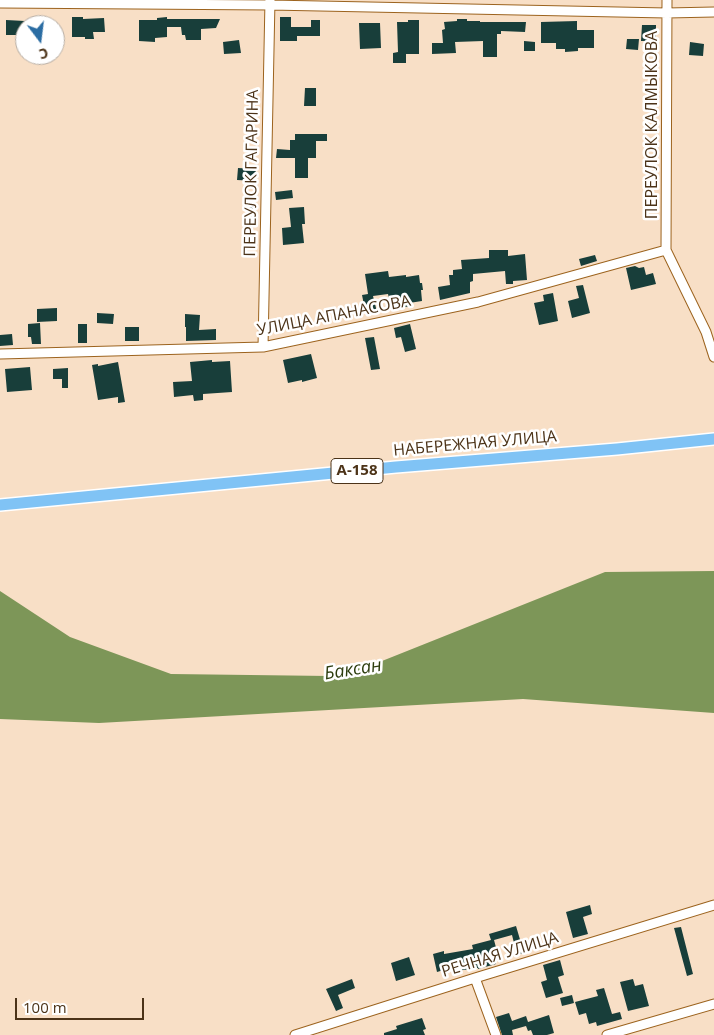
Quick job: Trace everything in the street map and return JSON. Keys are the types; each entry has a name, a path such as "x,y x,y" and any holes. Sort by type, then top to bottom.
{"main road":[{"name":"НАБЕРЕЖНАЯ УЛИЦА","path":"0,505 714,439"}],"street":[{"name":"ПЕРЕУЛОК КАЛМЫКОВА","path":"666,250 667,0"},
{"path":"0,2 270,2 667,13 714,12"},
{"name":"ПЕРЕУЛОК ГАГАРИНА","path":"263,347 270,2"},
{"path":"666,250 710,330 714,357"},
{"name":"УЛИЦА АПАНАСОВА","path":"0,354 263,347 478,302 666,250"},
{"name":"РЕЧНАЯ УЛИЦА","path":"295,1035 714,905"},
{"path":"475,978 496,1035"},
{"path":"607,1035 714,1004"}],"water":[{"name":"Баксан","path":"714,571 714,713 523,699 99,723 0,719 0,591 70,637 171,674 329,676 377,663 605,572"}],"building":[{"path":"72,17 83,17 83,19 104,18 105,32 93,32 94,39 72,37"},
{"path":"167,17 167,19 220,19 216,28 201,29 201,40 186,40 185,35 182,35 181,27 167,27 167,37 155,38 155,42 139,41 139,20 157,20 157,18"},
{"path":"280,17 291,17 291,27 311,27 311,20 320,20 320,36 297,36 297,41 280,41"},
{"path":"457,19 480,22 526,22 525,32 501,31 501,34 497,34 497,57 483,57 483,41 455,42 456,53 432,54 432,43 443,43 442,30 445,29 444,22 457,21"},
{"path":"6,20 15,20 15,35 6,35"},
{"path":"408,20 419,20 419,54 406,54 406,63 393,63 393,53 398,52 397,22 408,22"},
{"path":"577,21 577,30 594,30 594,48 578,48 578,51 565,52 565,49 556,49 556,43 541,43 541,22"},
{"path":"359,23 380,23 381,48 360,49"},
{"path":"642,25 656,25 656,41 641,41"},
{"path":"627,39 639,39 638,50 626,49"},
{"path":"239,40 241,53 224,54 223,42"},
{"path":"524,41 535,42 535,51 524,51"},
{"path":"690,42 704,44 703,56 689,55"},
{"path":"305,88 316,88 316,106 304,106"},
{"path":"295,134 327,134 327,141 316,141 316,158 308,158 308,178 295,178 295,158 276,158 277,149 290,150 290,140 295,140"},
{"path":"238,168 256,169 255,181 237,180"},
{"path":"292,190 293,198 276,200 275,192"},
{"path":"246,202 254,202 254,213 246,213"},
{"path":"304,207 305,224 302,224 304,243 283,245 282,228 291,227 289,208"},
{"path":"489,250 508,250 508,256 525,254 527,280 513,281 513,284 506,284 505,271 473,274 473,281 470,282 470,293 440,300 438,287 450,285 449,275 453,275 453,270 462,269 461,260 489,258"},
{"path":"595,255 597,261 581,266 579,259"},
{"path":"635,266 639,268 644,267 646,275 653,273 656,284 631,290 626,268"},
{"path":"388,271 389,277 419,275 423,290 421,290 422,301 409,303 410,306 392,310 388,294 373,296 377,312 366,315 362,295 368,294 365,274"},
{"path":"583,285 590,313 572,318 568,301 579,298 576,286"},
{"path":"553,293 558,321 539,325 534,303 544,301 543,295"},
{"path":"57,308 57,321 37,322 37,309"},
{"path":"97,313 114,314 113,324 97,323"},
{"path":"185,314 200,315 199,330 216,329 216,340 186,341"},
{"path":"40,323 41,344 32,344 31,337 28,337 28,324"},
{"path":"78,324 87,324 87,343 78,343"},
{"path":"410,324 416,349 405,352 401,337 396,338 394,328"},
{"path":"125,327 139,327 139,341 125,341"},
{"path":"12,334 13,345 0,346 0,335"},
{"path":"374,337 380,369 371,370 365,338"},
{"path":"311,354 317,378 288,383 283,360"},
{"path":"212,360 212,362 230,361 232,392 203,394 203,400 194,401 193,395 174,397 173,382 192,381 190,362"},
{"path":"118,362 125,402 118,403 118,397 98,400 92,365 98,364 98,366"},
{"path":"30,367 32,390 7,392 5,369"},
{"path":"68,368 68,388 62,388 62,379 53,379 53,369"},
{"path":"590,905 592,914 583,917 588,934 573,938 566,912"},
{"path":"516,926 524,953 517,955 512,935 494,940 498,955 494,956 496,964 478,969 456,971 454,967 437,972 433,954 444,951 444,954 473,949 472,945 491,940 489,934"},
{"path":"681,927 693,974 687,976 674,928"},
{"path":"409,957 415,975 396,981 391,963"},
{"path":"560,960 564,975 558,977 563,993 546,998 541,982 547,980 543,965"},
{"path":"352,979 355,988 338,995 343,1008 336,1011 326,989"},
{"path":"633,979 635,986 643,984 649,1006 628,1011 620,982"},
{"path":"604,988 612,1014 620,1012 622,1019 597,1026 596,1022 589,1024 586,1013 579,1015 575,1002 598,996 596,990"},
{"path":"572,995 574,1003 562,1006 560,998"},
{"path":"509,1013 512,1021 526,1016 528,1022 549,1015 554,1033 533,1035 526,1026 512,1030 513,1035 502,1035 496,1017"},
{"path":"422,1018 426,1029 423,1030 425,1035 384,1035 384,1033 397,1029 396,1026"}]}
